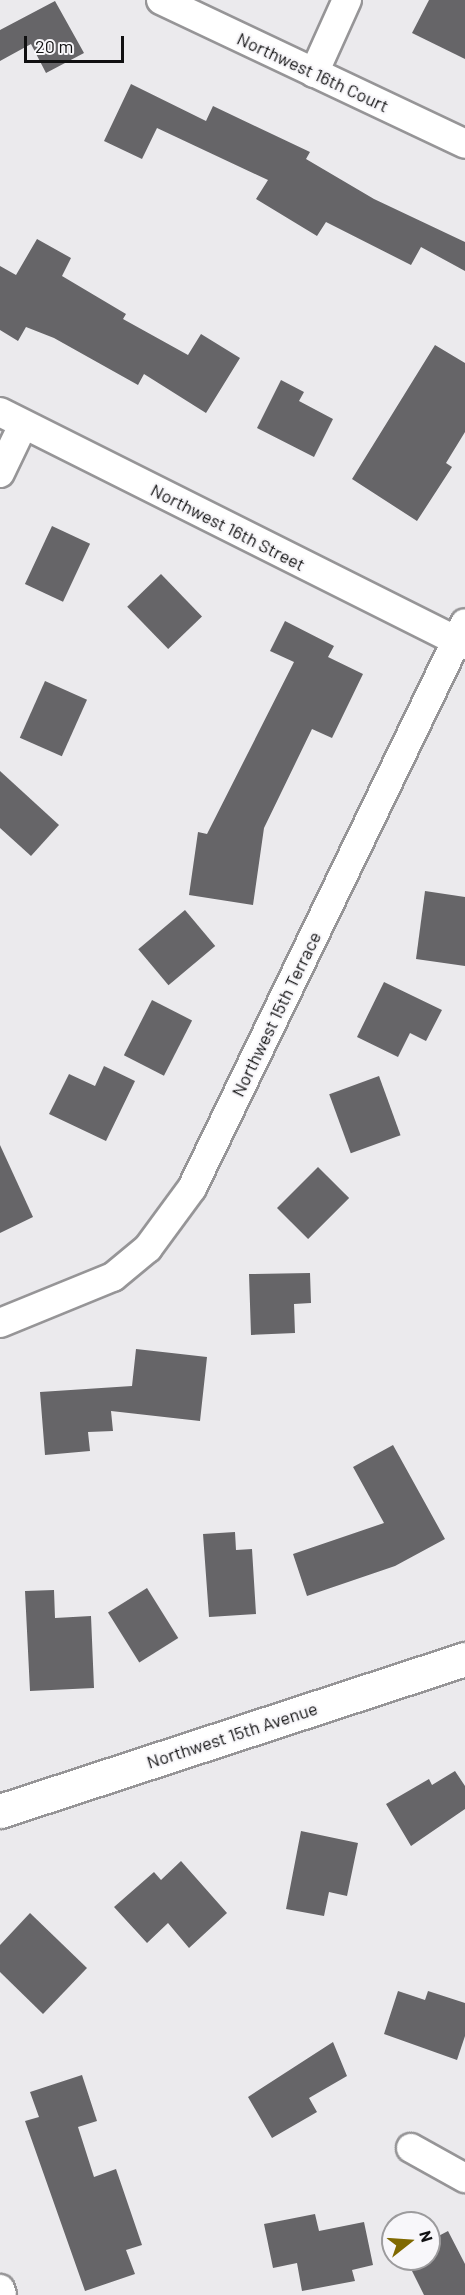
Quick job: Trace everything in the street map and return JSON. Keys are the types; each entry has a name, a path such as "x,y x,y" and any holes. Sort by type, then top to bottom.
{"street":[{"name":"Northwest 16th Court","path":"161,0 465,144"},
{"path":"314,73 347,0"},
{"path":"0,473 12,418"},
{"name":"Northwest 16th Street","path":"12,418 462,636"},
{"name":"Northwest 15th Terrace","path":"0,1323 113,1277 148,1248 192,1188 462,636"},
{"name":"Northwest 15th Avenue","path":"0,1811 465,1659"},
{"path":"411,2148 465,2178"},
{"path":"0,2289 2,2295"}],"building":[{"path":"429,0 465,0 465,59 412,33"},
{"path":"55,1 84,53 46,73 31,44 0,61 0,30"},
{"path":"131,84 206,121 213,106 310,152 306,159 374,199 465,242 465,271 421,247 411,265 326,222 317,236 256,199 268,180 157,128 142,159 104,141"},
{"path":"37,239 71,258 62,276 126,314 123,319 188,355 201,334 240,358 206,413 144,374 138,385 54,338 26,327 18,341 0,330 0,266 16,275"},
{"path":"435,345 465,363 465,432 446,463 452,467 417,521 352,479"},
{"path":"281,380 304,392 299,401 333,419 314,457 257,428"},
{"path":"52,526 90,544 63,602 25,584"},
{"path":"161,574 202,616 168,649 127,607"},
{"path":"285,621 334,646 328,657 363,674 332,738 312,729 264,828 253,905 189,895 198,832 207,834 294,662 270,651"},
{"path":"45,681 87,700 62,756 20,738"},
{"path":"0,771 59,825 31,856 0,828"},
{"path":"425,891 465,897 465,966 416,959"},
{"path":"185,910 215,946 168,985 138,949"},
{"path":"384,982 442,1010 426,1041 410,1033 398,1057 357,1037"},
{"path":"152,1000 192,1020 164,1076 124,1055"},
{"path":"104,1066 135,1081 106,1141 49,1114 69,1074 95,1086"},
{"path":"379,1076 401,1135 351,1153 329,1094"},
{"path":"0,1145 33,1217 0,1233"},
{"path":"318,1167 349,1198 308,1239 277,1208"},
{"path":"310,1273 311,1303 294,1304 295,1333 251,1335 249,1274"},
{"path":"136,1349 207,1357 200,1421 111,1411 113,1431 88,1432 90,1451 45,1455 40,1392 132,1386"},
{"path":"393,1445 445,1539 395,1566 307,1596 293,1554 384,1523 353,1467"},
{"path":"235,1532 236,1550 252,1549 256,1614 209,1617 203,1534"},
{"path":"147,1588 178,1638 139,1662 108,1612"},
{"path":"54,1590 55,1618 91,1616 94,1688 30,1691 25,1591"},
{"path":"455,1771 465,1786 465,1809 411,1846 386,1804 429,1779 432,1785"},
{"path":"301,1831 358,1843 347,1896 329,1892 324,1916 286,1909"},
{"path":"181,1861 227,1913 189,1948 168,1923 147,1943 114,1907 154,1872 161,1880"},
{"path":"30,1913 87,1968 43,2014 0,1972 0,1945"},
{"path":"398,1991 425,2000 428,1991 465,2003 465,2036 457,2060 384,2034"},
{"path":"333,2042 347,2076 309,2098 317,2112 272,2138 248,2097"},
{"path":"82,2075 97,2121 78,2127 94,2177 116,2169 142,2245 126,2250 135,2274 85,2291 25,2121 39,2117 30,2092"},
{"path":"315,2214 319,2231 364,2222 373,2265 352,2270 355,2281 302,2291 297,2263 273,2268 264,2224"},
{"path":"448,2231 465,2264 465,2295 424,2295 412,2271 441,2271 441,2235"}]}
